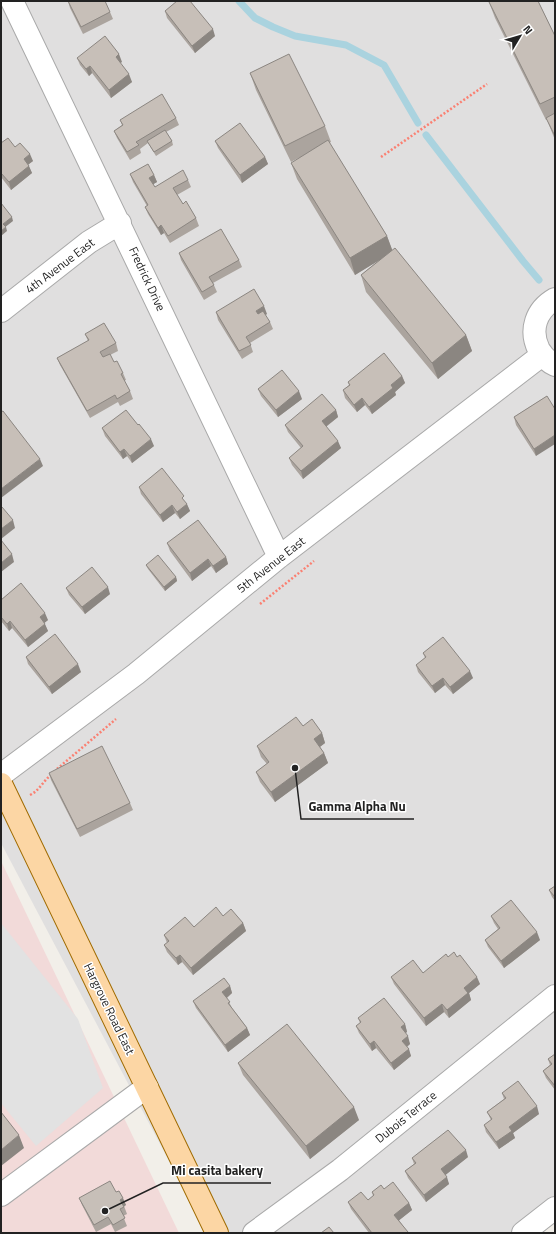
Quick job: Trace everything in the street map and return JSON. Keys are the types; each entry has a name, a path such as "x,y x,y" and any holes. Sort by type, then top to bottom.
{"main road":[{"name":"Hargrove Road East","path":"1,784 217,1233"}],"street":[{"name":"Fredrick Drive","path":"12,1 120,223 279,558"},
{"name":"4th Avenue East","path":"1,311 90,242 120,223"},
{"path":"548,360 535,342 534,328 538,315 546,304 555,299"},
{"name":"5th Avenue East","path":"1,775 136,674 279,558 548,360"},
{"name":"Dubois Terrace","path":"254,1233 340,1170 555,996"},
{"path":"1,1195 147,1087"},
{"path":"523,1233 555,1208"}],"path":[{"path":"381,157 487,84"},
{"path":"257,606 319,557"},
{"path":"11,806 38,791 44,780 121,715"}],"shaded area":[{"path":"1,1 555,1 555,1206 520,1233 207,1233 1,843"},
{"path":"1,861 49,961 179,1233 1,1233"},
{"path":"1,923 78,1019 103,1088 36,1146 1,1103"}],"building":[{"path":"68,1 105,1 110,12 81,27"},
{"path":"177,1 190,1 213,29 192,46 165,11"},
{"path":"538,1 555,36 555,97 540,104 489,2"},
{"path":"105,36 119,54 116,57 129,74 109,90 90,66 86,69 77,58"},
{"path":"289,54 325,126 285,146 250,73"},
{"path":"162,94 176,118 136,142 139,145 127,152 114,131 123,125 120,120"},
{"path":"555,113 555,136 546,118"},
{"path":"240,123 265,157 240,175 215,141"},
{"path":"165,130 172,141 154,152 147,141"},
{"path":"8,138 15,147 20,143 30,154 24,159 29,166 9,182 1,173 1,143"},
{"path":"328,140 387,236 350,258 291,163"},
{"path":"148,164 154,175 149,178 155,187 183,170 188,180 173,188 183,204 186,201 196,218 168,236 161,225 158,228 145,207 148,205 130,174"},
{"path":"1,203 12,217 3,224 6,227 1,231"},
{"path":"221,229 239,260 209,277 214,285 202,292 179,253"},
{"path":"395,248 466,335 432,363 361,275"},
{"path":"254,289 264,306 256,311 258,314 263,311 270,322 246,337 251,345 239,351 216,312"},
{"path":"104,323 116,343 100,352 103,357 110,354 114,362 117,361 123,373 121,374 130,391 117,399 115,395 87,411 57,358 89,340 85,334"},
{"path":"384,353 402,376 391,385 393,388 369,407 362,398 354,405 343,390 350,385 348,382"},
{"path":"282,370 299,391 276,410 258,389"},
{"path":"322,394 336,410 322,421 338,441 301,471 289,458 303,446 285,425"},
{"path":"547,396 555,409 555,435 534,449 514,417"},
{"path":"126,410 151,439 130,456 124,449 120,452 102,428"},
{"path":"3,411 40,459 1,489 1,412"},
{"path":"162,468 184,496 182,498 187,504 177,512 172,505 160,515 139,487"},
{"path":"2,507 13,520 1,529 1,509"},
{"path":"198,520 226,557 213,566 208,559 190,573 167,543"},
{"path":"1,540 12,554 1,563"},
{"path":"158,555 176,577 164,587 146,565"},
{"path":"92,567 108,587 82,607 66,588"},
{"path":"21,583 45,613 40,617 45,624 25,640 10,621 7,624 1,617 1,600"},
{"path":"55,634 78,664 49,687 26,657"},
{"path":"443,637 470,671 450,687 443,678 432,686 416,665 426,657 423,653"},
{"path":"296,717 303,726 312,719 322,733 314,739 324,753 271,792 256,772 269,762 257,746"},
{"path":"102,746 130,803 77,829 49,773"},
{"path":"555,886 555,897 549,890"},
{"path":"511,900 537,932 501,961 485,940 500,928 491,916"},
{"path":"216,907 223,916 231,909 243,923 191,968 180,955 176,958 164,945 169,941 164,935 185,917 194,927"},
{"path":"454,952 457,957 460,955 477,977 464,988 468,993 447,1010 442,1004 424,1018 391,977 413,960 423,973 446,954 448,957"},
{"path":"224,978 230,986 222,992 230,1002 228,1003 247,1028 225,1045 193,1001"},
{"path":"384,998 405,1024 401,1027 408,1036 402,1041 409,1049 391,1063 374,1041 370,1044 356,1026 361,1022 358,1018"},
{"path":"287,1024 354,1107 306,1146 238,1063"},
{"path":"555,1054 555,1086 543,1071 552,1064 548,1059"},
{"path":"518,1081 537,1106 509,1127 512,1131 496,1142 484,1125 492,1119 487,1112 506,1098 502,1093"},
{"path":"1,1112 19,1135 1,1150"},
{"path":"448,1130 466,1150 441,1169 447,1177 424,1195 405,1171 416,1163 412,1158"},
{"path":"110,1181 116,1192 119,1191 123,1198 120,1200 124,1207 120,1209 125,1218 113,1225 108,1217 94,1225 79,1198"},
{"path":"393,1182 409,1203 394,1215 408,1232 372,1233 348,1202 361,1192 368,1200 374,1195 372,1192 381,1185 384,1189"},
{"path":"329,1227 334,1233 321,1233"}],"waterway":[{"path":"239,1 255,18 273,27 295,36 346,45 384,65 418,123"},
{"path":"426,135 539,280"}],"place":[{"name":"Gamma Alpha Nu","path":"295,768"},
{"name":"Mi casita bakery","path":"105,1211"}]}
